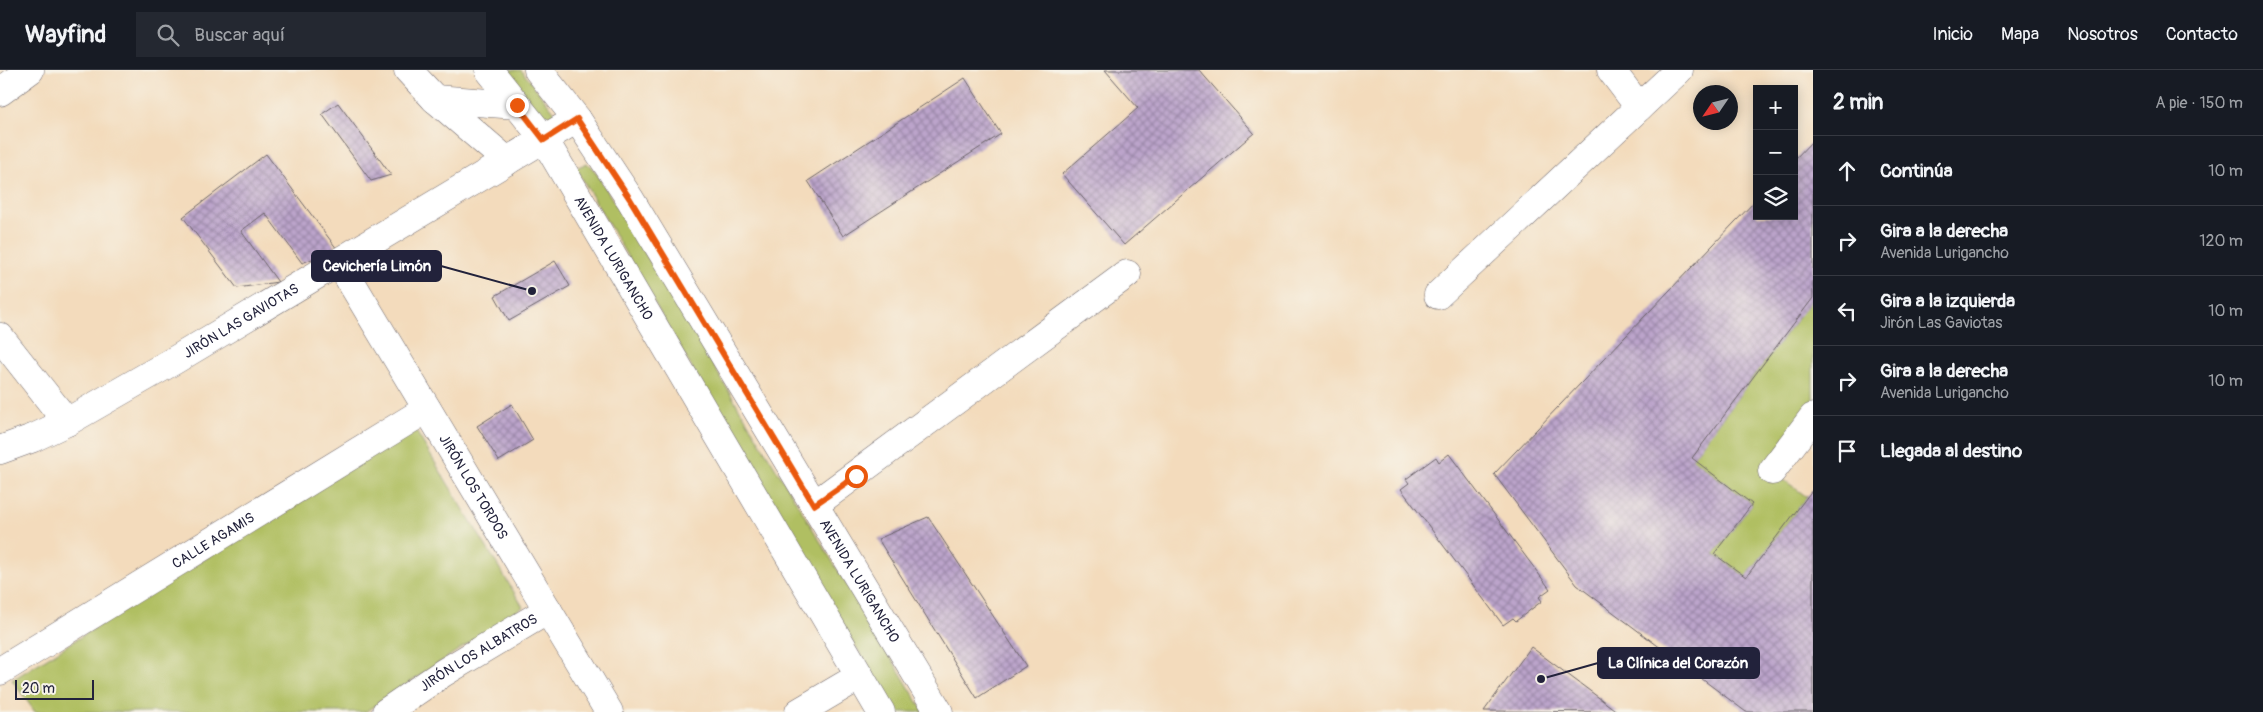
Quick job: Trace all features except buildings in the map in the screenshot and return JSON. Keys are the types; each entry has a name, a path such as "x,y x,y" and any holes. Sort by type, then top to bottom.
{"street":[{"path":"0,92 30,70"},
{"path":"408,70 435,99 507,161"},
{"name":"AVENIDA LURIGANCHO","path":"490,70 544,140 881,712"},
{"name":"AVENIDA LURIGANCHO","path":"538,70 577,119 630,199 939,712"},
{"path":"1611,70 1639,107"},
{"path":"1438,295 1679,70"},
{"path":"435,99 517,105"},
{"name":"JIRÓN LAS GAVIOTAS","path":"0,450 33,438 67,422 175,360 577,119"},
{"name":"JIRÓN LOS TORDOS","path":"339,262 609,712"},
{"path":"814,505 1128,274"},
{"path":"0,337 67,422"},
{"name":"CALLE AGAMIS","path":"0,671 427,409"},
{"path":"1772,471 1813,417"},
{"name":"JIRÓN LOS ALBATROS","path":"386,712 443,673 548,610"},
{"path":"810,705 860,676"}],"green space":[{"path":"503,70 521,70 561,120 547,129"},
{"path":"587,163 595,171 924,712 895,712 788,533 576,168"},
{"path":"1813,298 1813,417 1772,471 1807,497 1746,577 1714,554 1752,504 1692,458"},
{"path":"414,428 523,607 365,712 35,712 12,680"}],"place":[{"name":"Cevichería Limón","path":"532,291"},
{"name":"La Clínica del Corazón","path":"1541,679"}],"route":[{"path":"517,105 544,140 577,119 630,199 814,505 856,476"}]}
